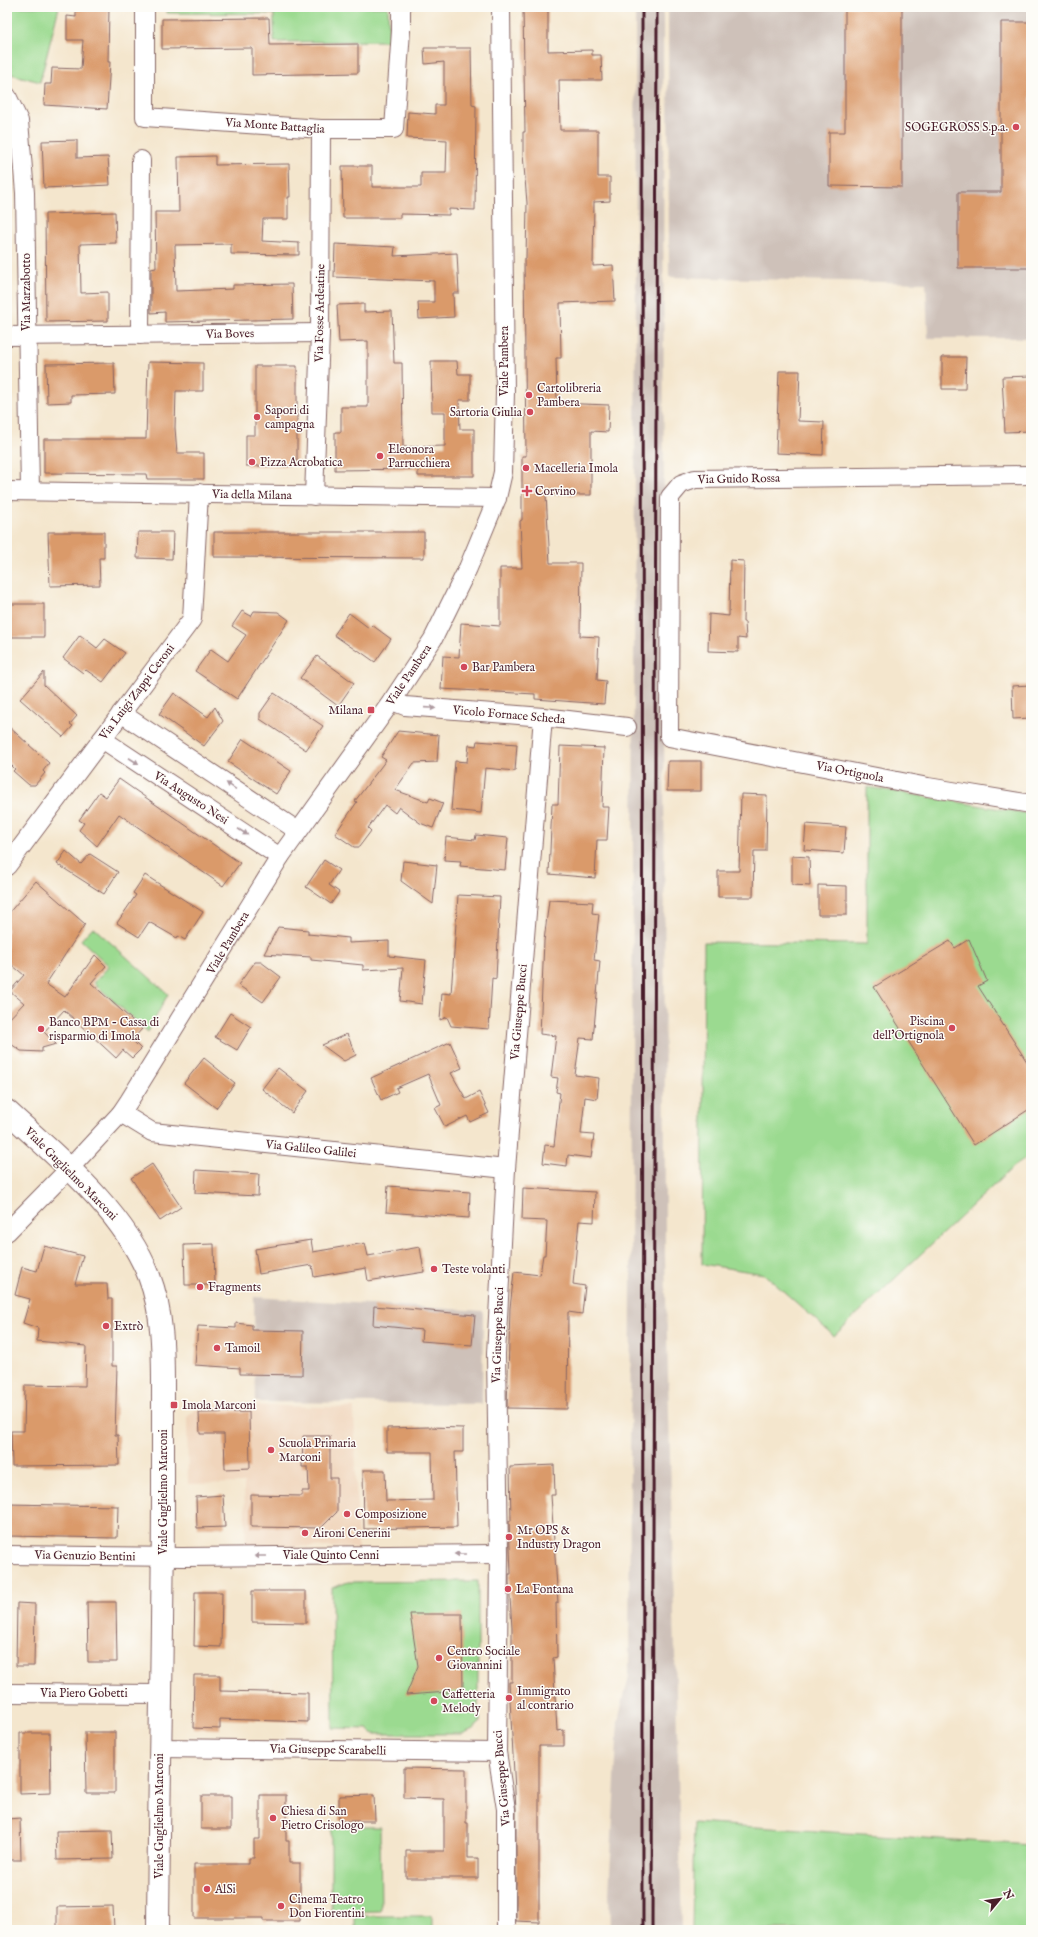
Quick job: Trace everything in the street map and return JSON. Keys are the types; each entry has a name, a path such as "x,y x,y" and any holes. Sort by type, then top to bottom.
{"main road":[{"name":"Viale Guglielmo Marconi","path":"7,1110 69,1169 116,1218 128,1236 149,1276 158,1310 163,1354 163,1557 158,1930"}],"street":[{"name":"Via Monte Battaglia","path":"145,7 145,117 321,129 394,130 402,31 401,7"},
{"name":"Viale Pambera","path":"7,1232 121,1113 154,1063 280,857 392,701 433,639 468,568 497,498 503,472 505,392 501,7"},
{"name":"Via Marzabotto","path":"7,96 19,121 22,164 27,267 26,336 30,491"},
{"name":"Via Fosse Ardeatine","path":"314,496 320,333 321,129"},
{"path":"140,335 141,160"},
{"name":"Via Boves","path":"7,336 320,333"},
{"name":"Via Guido Rossa","path":"669,737 670,497 681,484 695,479 1031,475"},
{"name":"Via della Milana","path":"7,492 30,491 497,498"},
{"name":"Via Luigi Zappi Ceroni","path":"7,866 192,619 199,494"},
{"name":"Vicolo Fornace Scheda","path":"392,701 405,706 543,717 627,727"},
{"path":"121,713 298,831"},
{"name":"Via Giuseppe Bucci","path":"506,1930 506,1809 497,1752 499,1554 496,1354 506,1169 543,717"},
{"name":"Via Ortignola","path":"669,737 928,787 1031,804"},
{"name":"Via Augusto Nesi","path":"102,739 280,857"},
{"name":"Via Galileo Galilei","path":"121,1113 152,1132 506,1169"},
{"name":"Viale Quinto Cenni","path":"163,1557 499,1554"},
{"name":"Via Genuzio Bentini","path":"7,1555 163,1557"},
{"name":"Via Piero Gobetti","path":"7,1693 160,1694"},
{"name":"Via Giuseppe Scarabelli","path":"160,1748 497,1752"}],"shaded area":[{"path":"635,7 663,7 665,1256 682,1930 610,1930 609,1894 618,1721 629,1676 636,267"},
{"path":"668,7 1031,7 1031,338 928,338 926,283 669,277"},
{"path":"254,1297 483,1311 482,1404 255,1402"},
{"name":"Scuola Primaria Marconi","path":"202,1404 354,1408 358,1548 246,1545 244,1483 188,1484 187,1417"}],"green space":[{"path":"7,7 59,7 40,82 7,73"},
{"path":"167,7 388,7 389,41 274,42 274,14 167,13"},
{"path":"867,787 1031,814 1031,1155 1012,1168 834,1336 764,1274 702,1264 704,942 867,944"},
{"path":"93,927 168,994 148,1032 94,983 109,966 81,940"},
{"path":"478,1581 478,1716 480,1718 480,1723 473,1729 462,1734 374,1734 367,1729 333,1728 332,1588 348,1582"},
{"path":"694,1823 1031,1845 1031,1930 692,1930"},
{"path":"331,1827 380,1827 381,1911 331,1912"},
{"path":"355,1916 432,1916 432,1930 355,1930"}],"building":[{"path":"76,7 109,7 108,62 110,62 107,109 44,105 45,84 51,84 52,68 81,69 83,40 67,40 67,16 76,17"},
{"path":"523,7 548,7 548,51 592,50 592,55 601,55 602,80 559,80 560,130 598,130 598,177 610,177 610,201 594,202 593,266 613,265 615,301 560,303 561,358 556,358 557,403 609,405 608,432 591,431 591,495 546,495 550,563 581,563 580,636 599,637 597,680 606,681 604,704 535,699 535,694 441,689 443,656 459,657 461,623 500,626 500,568 522,568 520,521 522,520 522,456 526,456 524,259 526,259 527,203 523,154 523,132 525,132"},
{"path":"845,7 902,7 902,187 829,186 829,132 845,132"},
{"path":"269,18 270,45 358,44 358,73 252,75 252,48 162,49 162,19"},
{"name":"SOGEGROSS S.p.a.","path":"1001,22 1030,22 1031,268 958,268 958,192 1001,192"},
{"path":"424,48 471,48 472,105 476,106 475,210 449,209 449,215 400,214 400,218 343,218 342,166 372,166 372,187 421,187 421,173 446,173 447,140 407,138 408,112 435,114 435,105 444,105 444,62 425,64"},
{"path":"77,140 77,158 108,157 110,185 44,188 42,141"},
{"path":"215,156 215,165 289,164 290,197 288,197 288,219 263,219 262,241 299,243 299,255 231,254 231,244 175,245 176,291 233,289 233,285 292,284 293,319 165,322 165,312 151,313 151,269 156,268 155,212 179,212 178,157"},
{"path":"115,212 116,243 80,244 81,293 108,292 108,321 46,322 45,214"},
{"path":"335,244 395,247 394,256 457,253 459,293 453,293 454,317 419,319 418,302 434,302 434,281 334,277"},
{"path":"364,304 364,312 392,311 394,363 402,363 403,447 445,446 445,412 432,412 431,361 457,361 458,374 470,374 470,400 459,400 460,429 474,429 474,476 418,476 418,469 335,470 335,432 341,432 341,407 368,407 368,341 339,342 337,305"},
{"path":"942,357 966,357 965,389 942,389"},
{"path":"148,362 203,363 203,391 176,391 175,428 177,453 204,453 204,479 147,479 146,474 44,473 44,439 146,439"},
{"path":"114,363 115,394 71,395 71,402 47,403 46,364"},
{"path":"255,366 297,366 297,466 246,466 246,435 255,435"},
{"path":"779,371 800,371 798,421 824,422 823,455 776,453"},
{"path":"1031,376 1031,431 1005,432 1002,377"},
{"path":"48,532 104,532 104,558 99,558 100,585 50,586"},
{"path":"138,532 173,532 172,559 137,558"},
{"path":"214,532 424,532 424,558 214,557"},
{"path":"730,560 744,561 743,622 745,622 746,639 738,638 738,652 708,651 709,614 729,616"},
{"path":"7,604 44,604 44,637 7,637"},
{"path":"242,611 251,616 254,611 278,612 289,620 237,699 195,671 211,649 228,661 246,635 232,626"},
{"path":"349,613 369,628 372,625 391,639 375,662 334,635"},
{"path":"80,635 97,648 105,639 125,653 103,682 86,670 83,673 63,658"},
{"path":"317,656 354,683 338,706 300,678"},
{"path":"44,672 44,685 77,716 70,724 73,726 63,737 20,699"},
{"path":"1031,685 1031,718 1013,719 1012,686"},
{"path":"174,693 208,717 215,707 223,721 204,746 159,714"},
{"path":"274,693 323,726 306,750 260,719 260,713"},
{"path":"7,725 49,763 43,771 45,773 35,785 29,785 13,771 15,769 7,761"},
{"path":"398,731 439,735 437,762 414,763 395,790 428,802 430,798 443,803 433,828 420,823 399,807 395,813 385,805 368,828 371,831 359,847 354,847 335,834 357,802 355,801 386,760 381,757"},
{"path":"243,739 291,771 276,794 228,762"},
{"path":"477,741 517,744 515,771 485,768 481,813 451,810 455,761 467,762 469,745 476,746"},
{"path":"560,746 604,748 602,807 609,807 607,840 597,840 595,878 549,874 552,804 558,804"},
{"path":"668,761 701,761 701,791 667,791"},
{"path":"119,779 240,863 223,886 119,814 97,846 79,830 84,823 79,820 99,792 106,797"},
{"path":"741,794 767,795 766,851 754,851 753,897 718,897 718,871 739,871"},
{"path":"806,824 846,827 844,853 804,850"},
{"path":"476,835 508,838 505,870 460,866 461,861 444,860 446,837 475,840"},
{"path":"66,851 81,864 90,854 118,872 104,894 57,864"},
{"path":"792,856 809,857 810,886 792,885"},
{"path":"324,860 339,870 329,885 339,892 331,904 306,887"},
{"path":"403,861 437,865 433,904 401,881"},
{"path":"145,875 203,912 185,940 178,936 177,938 149,922 139,937 117,923 136,895 133,893"},
{"path":"36,881 85,924 46,984 65,997 95,955 106,966 91,983 142,1029 132,1040 141,1049 132,1058 123,1050 116,1058 64,1010 44,1032 56,1044 42,1048 42,1052 21,1051 8,1040 7,1021 24,1003 10,991 24,975 7,961 7,915"},
{"path":"818,885 847,886 847,915 818,915"},
{"path":"458,895 500,897 496,979 492,978 489,1029 451,1026 447,1017 440,1020 442,993 451,994"},
{"path":"549,900 593,902 592,913 599,914 594,960 600,961 593,1039 580,1038 575,1075 599,1078 597,1099 585,1097 581,1134 594,1135 591,1158 568,1155 567,1166 543,1163 545,1145 554,1146 560,1093 556,1092 558,1078 551,1077 556,1036 540,1034 544,941"},
{"path":"278,927 308,930 308,934 349,938 349,943 389,941 389,956 426,960 422,1004 400,1001 403,968 363,970 363,965 311,960 311,957 264,954"},
{"name":"Piscina dell'Ortignola","path":"969,939 987,981 978,986 1031,1068 1031,1108 974,1145 874,987 950,941 955,948"},
{"path":"255,962 261,962 281,977 263,1002 238,985"},
{"path":"230,1013 251,1027 237,1050 215,1037"},
{"path":"347,1034 356,1055 344,1061 322,1045"},
{"path":"450,1042 462,1068 451,1073 466,1099 479,1092 489,1113 470,1122 467,1116 445,1127 435,1108 441,1105 428,1074 396,1088 398,1092 381,1100 371,1078"},
{"path":"204,1058 235,1083 216,1108 184,1083"},
{"path":"278,1068 308,1091 292,1113 262,1089"},
{"path":"152,1164 181,1207 160,1221 131,1178"},
{"path":"196,1170 259,1174 258,1196 195,1193"},
{"path":"388,1186 470,1192 469,1218 386,1212"},
{"path":"523,1188 595,1192 594,1222 579,1221 573,1284 585,1286 582,1314 568,1312 567,1409 507,1408 510,1308 514,1272 540,1275 543,1255 545,1255 547,1221 522,1220"},
{"path":"311,1240 313,1252 365,1243 368,1256 420,1247 424,1272 368,1281 366,1268 314,1277 312,1265 259,1274 255,1249"},
{"path":"214,1244 215,1285 185,1285 184,1245"},
{"path":"44,1246 83,1256 75,1284 107,1284 108,1299 112,1299 112,1366 117,1366 115,1435 118,1435 119,1465 12,1466 11,1431 24,1431 25,1385 85,1386 86,1346 37,1341 38,1328 23,1323 30,1299 15,1295 22,1267 37,1271"},
{"path":"374,1306 475,1315 472,1345 421,1341 422,1330 373,1325"},
{"path":"236,1323 252,1325 252,1330 303,1331 302,1375 240,1374 240,1368 195,1365 198,1326 236,1328"},
{"path":"249,1412 250,1468 225,1469 224,1434 200,1434 199,1413"},
{"path":"387,1428 463,1428 463,1452 455,1452 457,1527 364,1529 363,1470 385,1470 386,1501 433,1500 432,1452 387,1452"},
{"path":"303,1436 330,1436 330,1478 337,1478 337,1512 321,1528 251,1527 251,1495 302,1496 302,1491 309,1491 308,1467 302,1467"},
{"path":"554,1465 555,1495 551,1495 558,1603 556,1603 557,1657 553,1658 557,1731 564,1730 564,1746 539,1746 539,1922 516,1921 516,1809 509,1682 512,1682 512,1628 509,1582 509,1574 511,1574 509,1521 511,1521 510,1467"},
{"path":"223,1495 225,1527 197,1528 196,1497"},
{"path":"7,1504 118,1506 117,1538 7,1536"},
{"path":"252,1591 306,1591 306,1623 252,1622"},
{"path":"195,1592 222,1592 221,1647 194,1646"},
{"path":"87,1602 116,1602 117,1662 88,1662"},
{"path":"17,1603 35,1604 34,1666 16,1666"},
{"name":"Centro Sociale Giovannini","path":"410,1614 462,1614 463,1691 406,1695 418,1666"},
{"path":"194,1675 220,1675 220,1691 308,1693 308,1722 220,1719 220,1729 193,1728"},
{"path":"85,1732 115,1732 115,1793 86,1793"},
{"path":"20,1733 50,1733 51,1793 20,1794"},
{"path":"404,1768 466,1769 466,1823 468,1823 468,1858 478,1858 478,1878 406,1878 406,1851 444,1851 444,1799 404,1798"},
{"path":"260,1795 286,1795 286,1841 289,1841 289,1863 300,1863 300,1921 263,1921 263,1918 194,1918 194,1864 249,1864 249,1858 254,1858 254,1839 260,1839"},
{"path":"374,1795 375,1821 339,1821 339,1796"},
{"path":"201,1796 231,1796 231,1829 201,1829"},
{"path":"20,1818 21,1860 7,1860 7,1819"},
{"path":"112,1830 113,1859 57,1860 56,1831"},
{"path":"113,1906 114,1930 57,1930 57,1907"}],"railway":[{"path":"642,7 643,1930"},
{"path":"652,1930 657,7"}],"place":[{"name":"SOGEGROSS S.p.a.","path":"1016,127"},
{"name":"Cartolibreria Pambera","path":"529,395"},
{"name":"Sartoria Giulia","path":"530,412"},
{"name":"Sapori di campagna","path":"257,417"},
{"name":"Eleonora Parrucchiera","path":"380,456"},
{"name":"Pizza Acrobatica","path":"252,462"},
{"name":"Macelleria Imola","path":"526,468"},
{"name":"Corvino","path":"527,491"},
{"name":"Bar Pambera","path":"464,667"},
{"name":"Milana","path":"371,710"},
{"name":"Piscina dell'Ortignola","path":"952,1028"},
{"name":"Banco BPM - Cassa di risparmio di Imola","path":"41,1029"},
{"name":"Teste volanti","path":"434,1269"},
{"name":"Fragments","path":"200,1287"},
{"name":"Extrò","path":"106,1326"},
{"name":"Tamoil","path":"217,1348"},
{"name":"Imola Marconi","path":"174,1405"},
{"name":"Scuola Primaria Marconi","path":"271,1450"},
{"name":"Composizione","path":"347,1514"},
{"name":"Aironi Cenerini","path":"305,1533"},
{"name":"Mr OPS & Industry Dragon","path":"509,1537"},
{"name":"La Fontana","path":"508,1589"},
{"name":"Centro Sociale Giovannini","path":"439,1658"},
{"name":"Immigrato al contrario","path":"509,1698"},
{"name":"Caffetteria Melody","path":"434,1701"},
{"name":"Chiesa di San Pietro Crisologo","path":"273,1818"},
{"name":"AlSi","path":"207,1889"},
{"name":"Cinema Teatro Don Fiorentini","path":"281,1906"}]}
